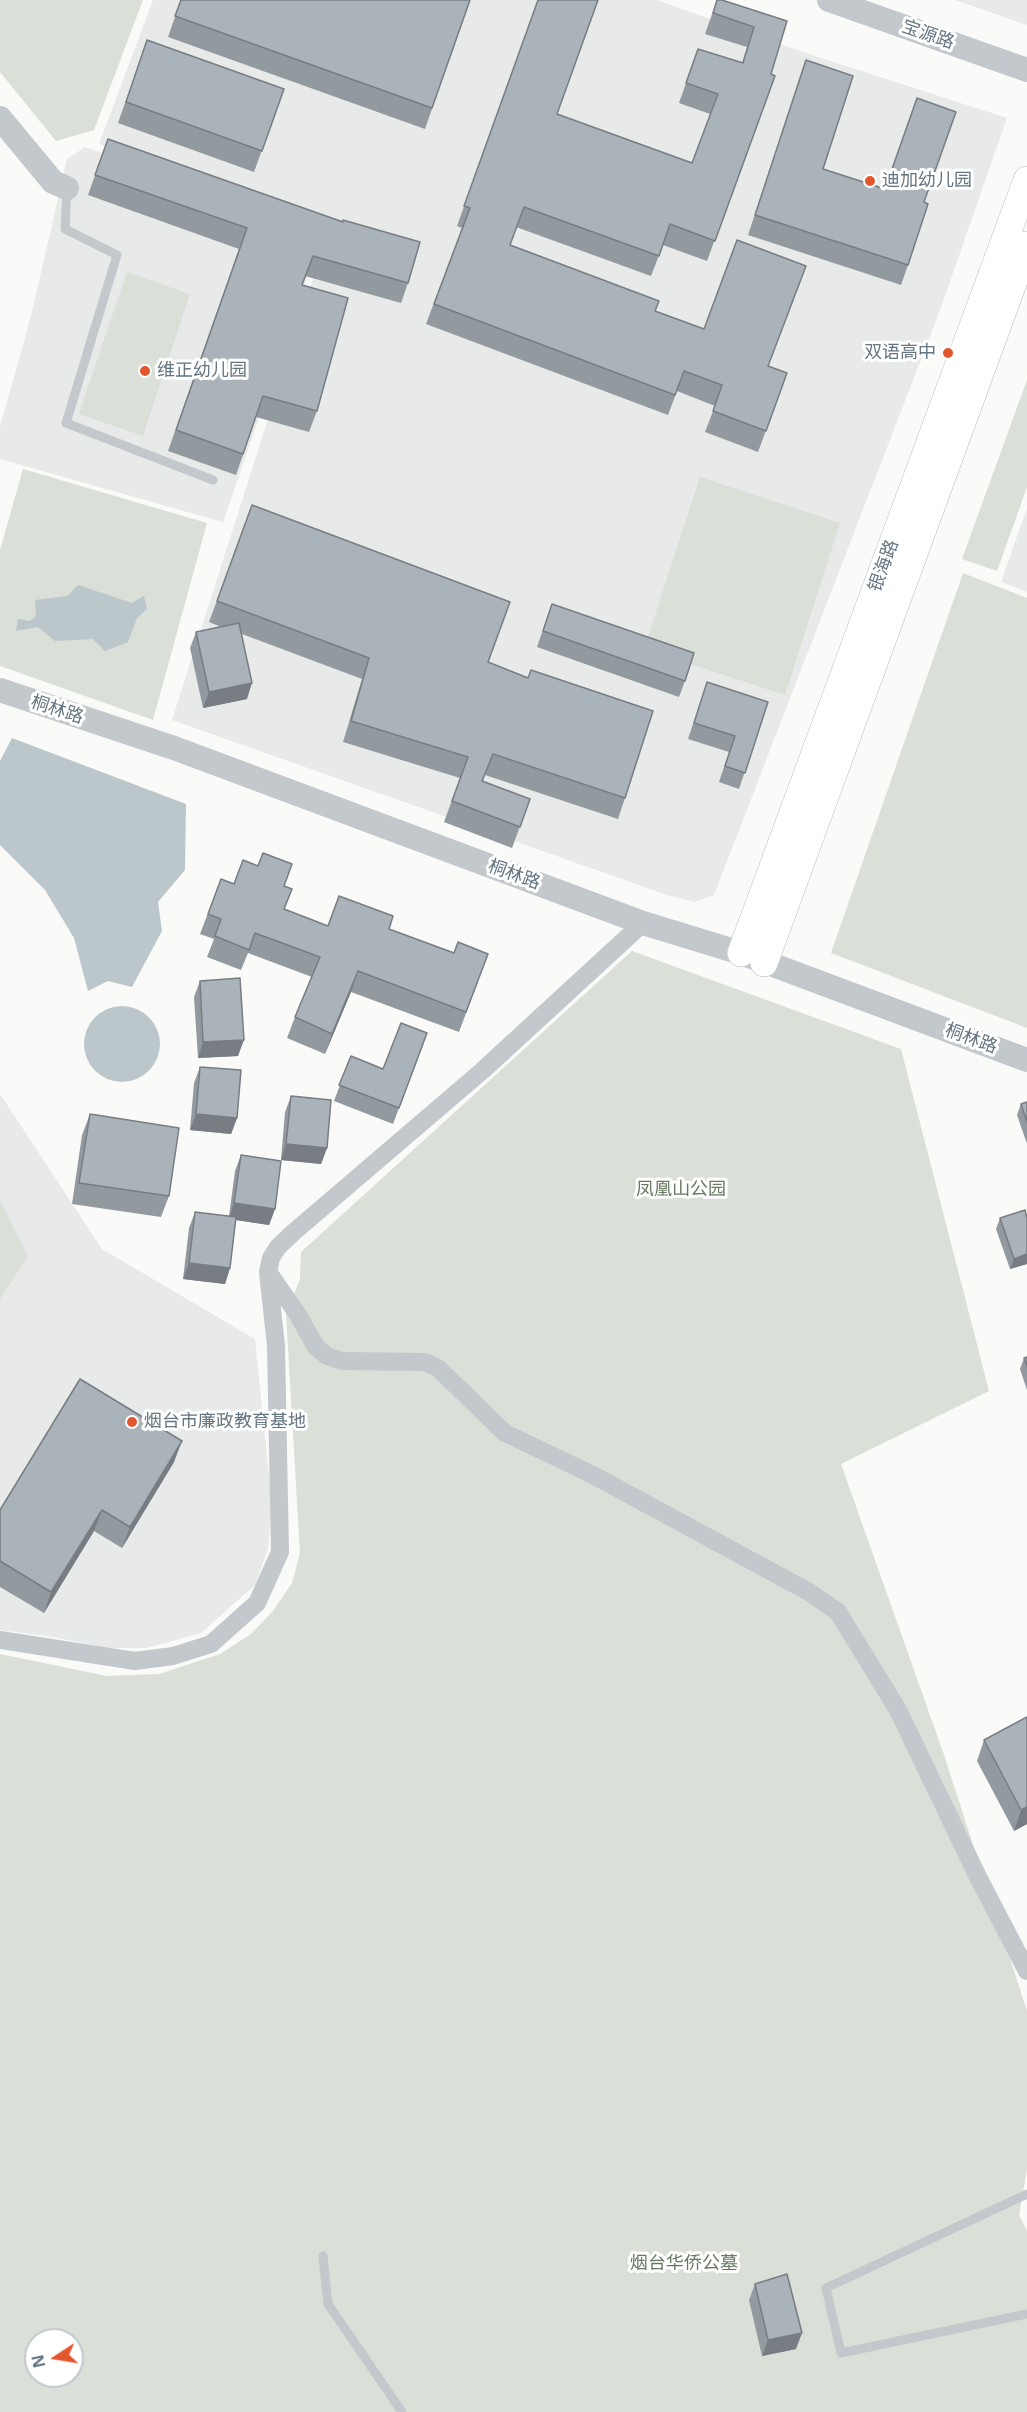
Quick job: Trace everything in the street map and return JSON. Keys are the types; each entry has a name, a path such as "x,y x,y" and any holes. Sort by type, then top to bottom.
{"main road":[{"name":"银海路","path":"753,958 1027,180"},
{"name":"银海路","path":"753,958 1027,245"}],"street":[{"name":"宝源路","path":"829,0 1027,70"},
{"path":"0,118 53,182 67,188"},
{"name":"桐林路","path":"0,690 174,748 643,923 753,958 1027,1060"},
{"path":"0,1640 135,1661 172,1656 211,1644 257,1603 280,1552 276,1346 268,1272 271,1258 278,1247 482,1071 643,923"},
{"path":"268,1272 298,1315 315,1347 327,1356 342,1361 425,1362 438,1368 505,1433 624,1492 809,1592 838,1612 898,1710 978,1877 1027,1971"}],"lane":[{"path":"67,188 65,229 117,255 66,423 213,480"},
{"path":"1027,2194 826,2288 841,2353 1027,2314"},
{"path":"323,2256 328,2304 402,2412"}],"shaded area":[{"path":"153,0 657,0 803,52 1007,118 939,313 714,895 695,902 667,895 172,720 329,228 99,144"},
{"path":"955,0 1027,0 1027,25"},
{"name":"维正幼儿园","path":"85,147 323,233 223,522 0,459 0,427 31,316 67,159"},
{"path":"1027,508 1027,592 1001,582"},
{"path":"78,585 132,603 144,596 147,609 137,618 128,642 105,651 93,639 55,641 38,627 16,631 18,619 30,621 36,616 35,600 67,596"},
{"path":"12,738 186,804 185,870 158,902 162,931 132,987 108,981 88,991 74,938 45,890 0,845 0,761"},
{"path":"130,1006 143,1012 154,1023 160,1036 158,1059 143,1076 130,1082 114,1082 101,1076 86,1059 84,1036 90,1023 107,1008"},
{"name":"烟台市廉政教育基地","path":"0,1094 102,1249 255,1339 272,1505 268,1549 255,1585 201,1633 147,1648 107,1648 54,1637 0,1630"}],"green space":[{"path":"0,0 143,0 94,130 56,141 0,72"},
{"path":"127,272 190,294 143,436 79,414"},
{"path":"1027,380 1027,487 997,571 962,559"},
{"path":"23,469 207,523 153,720 0,666 0,550"},
{"path":"700,477 840,523 785,695 644,649"},
{"path":"963,573 1027,598 1027,1028 831,953"},
{"path":"632,951 901,1049 989,1391 841,1464 943,1752 1027,2011 1027,2170 1019,2215 1027,2231 1027,2412 0,2412 0,1654 107,1676 159,1674 220,1654 251,1634 273,1611 292,1583 300,1553 286,1314 300,1279 301,1252"},
{"path":"0,1201 28,1256 0,1299"}],"building":[{"path":"181,0 470,0 432,108 175,16"},
{"path":"538,0 598,0 557,114 692,163 718,94 686,83 698,49 743,63 754,27 713,13 717,0 787,21 771,74 775,76 715,241 670,224 659,256 524,207 510,245 659,301 655,311 704,329 737,240 806,266 768,366 787,373 766,431 713,411 722,385 684,371 675,395 434,304 470,208 464,206"},
{"path":"147,40 284,89 262,151 126,102"},
{"path":"806,60 853,76 823,169 885,189 917,98 956,112 924,202 928,204 908,265 755,215"},
{"path":"108,139 343,222 343,220 420,242 408,283 313,256 302,285 348,298 317,411 263,396 243,454 176,430 247,228 95,175"},
{"path":"252,505 510,602 488,662 528,678 531,670 653,711 625,798 493,754 482,781 530,799 520,827 452,801 468,757 351,721 369,658 217,601"},
{"path":"552,604 694,653 685,681 543,631"},
{"path":"239,623 252,683 209,692 196,632"},
{"path":"707,682 768,702 745,773 725,766 735,736 694,723"},
{"path":"263,853 292,864 284,886 292,889 284,909 328,926 339,896 393,916 389,929 454,953 458,942 488,954 466,1012 358,971 332,1034 295,1017 320,957 255,933 249,950 215,936 221,919 208,914 221,879 234,884 243,860 258,866"},
{"path":"240,978 244,1040 203,1042 200,981"},
{"path":"401,1023 427,1033 399,1108 339,1085 351,1056 383,1069"},
{"path":"200,1067 241,1070 237,1118 196,1114"},
{"path":"291,1096 331,1100 327,1148 286,1144"},
{"path":"1027,1102 1027,1122 1021,1104"},
{"path":"90,1114 179,1128 169,1196 79,1183"},
{"path":"241,1155 281,1161 275,1209 234,1203"},
{"path":"1025,1210 1027,1254 1014,1259 1000,1218"},
{"path":"195,1212 236,1217 230,1268 189,1263"},
{"path":"80,1379 182,1441 130,1527 102,1510 51,1592 0,1561 0,1510"},
{"path":"1027,1717 1027,1807 1021,1810 984,1740"},
{"path":"787,2274 802,2333 768,2340 755,2284"}],"place":[{"name":"迪加幼儿园","path":"870,181"},
{"name":"双语高中","path":"948,353"},
{"name":"维正幼儿园","path":"145,371"},
{"name":"烟台市廉政教育基地","path":"132,1422"}],"park label":[{"name":"凤凰山公园","path":"681,1190"},
{"name":"烟台华侨公墓","path":"684,2264"}]}
